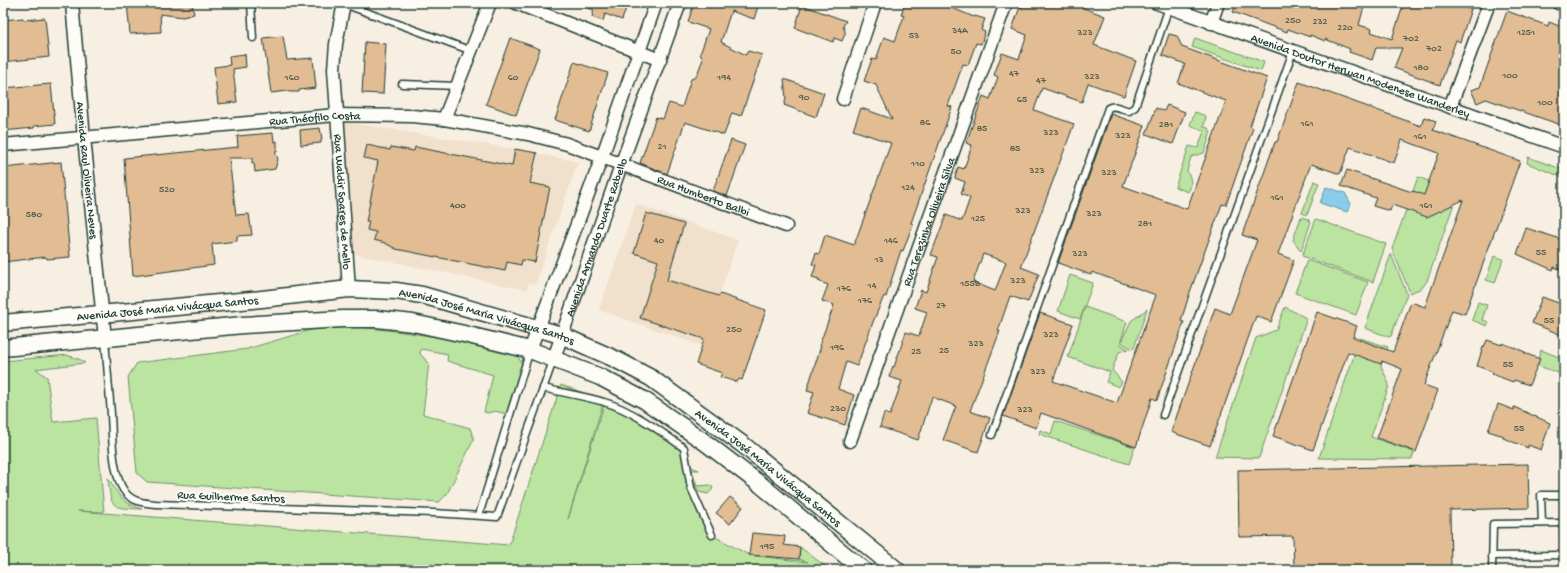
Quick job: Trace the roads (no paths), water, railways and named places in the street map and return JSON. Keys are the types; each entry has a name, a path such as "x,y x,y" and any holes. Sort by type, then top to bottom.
{"main road":[{"name":"Avenida José Maria Vivácqua Santos","path":"3,323 262,299 350,289 396,291 422,295 561,335 615,359 651,378 742,444 897,570"},
{"name":"Avenida José Maria Vivácqua Santos","path":"3,348 243,325 342,319 377,319 413,323 530,350 600,377 644,400 718,452 761,485 863,570"}],"street":[{"name":"Avenida Raul Oliveira Neves","path":"72,3 101,313 105,338"},
{"path":"444,119 490,3"},
{"path":"516,3 660,60"},
{"name":"Avenida Armando Duarte Rabello","path":"530,350 602,157 656,3"},
{"name":"Avenida Armando Duarte Rabello","path":"554,358 621,165 680,3"},
{"path":"843,99 875,3"},
{"name":"Rua Terezinha Oliveira Silva","path":"850,440 1006,3"},
{"name":"Avenida Doutor Herwan Modenese Wanderley","path":"1157,3 1450,108 1564,147"},
{"path":"1211,23 1218,3"},
{"path":"1450,108 1488,3"},
{"path":"1558,3 1564,5"},
{"name":"Rua Waldir Soares de Mello","path":"344,4 339,22 334,63 336,115 350,289"},
{"name":"Rua Théofilo Costa","path":"3,145 336,115 412,116 444,119 528,134 567,144 621,165"},
{"name":"Rua Humberto Balbi","path":"621,165 786,226"}],"lane":[{"path":"251,3 253,38"},
{"path":"344,4 472,50"},
{"path":"992,435 1108,108 1115,106 1129,111 1135,107 1169,7"},
{"path":"1163,415 1293,51"},
{"path":"402,84 457,86"},
{"name":"Rua Guilherme Santos","path":"105,338 114,458 119,481 124,491 130,498 144,503 156,504 479,515 496,517"},
{"name":"Avenida Armando Duarte Rabello","path":"479,515 530,350"},
{"name":"Avenida Armando Duarte Rabello","path":"496,517 554,358"},
{"path":"544,388 605,402 640,419 684,448 690,488 712,536"},
{"path":"1542,523 1541,495 1564,495"},
{"path":"1492,570 1493,524 1564,523"},
{"path":"1492,556 1564,555"}],"water":[{"path":"1326,187 1345,193 1351,204 1347,212 1320,203"}]}
